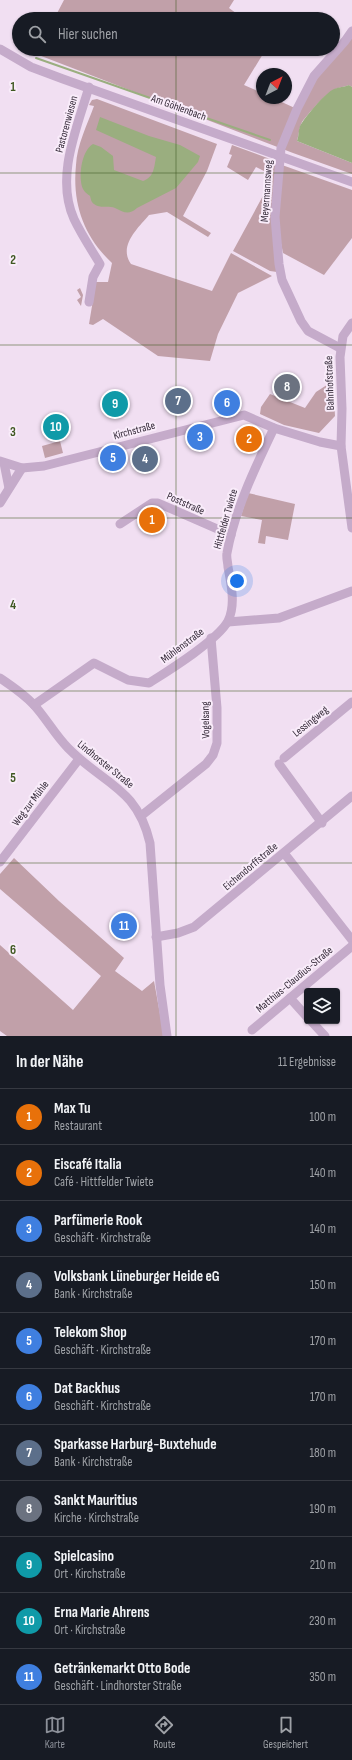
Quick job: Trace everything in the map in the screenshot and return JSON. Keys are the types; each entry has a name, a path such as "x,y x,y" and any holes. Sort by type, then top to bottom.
{"street":[{"name":"Meyermannsweg","path":"340,47 352,31"},
{"name":"Am Göhlenbach","path":"0,49 12,56"},
{"name":"Am Göhlenbach","path":"12,56 32,67 352,182"},
{"name":"Meyermannsweg","path":"332,56 314,76 297,109 281,148 275,224 282,280 304,326 308,331 340,348"},
{"name":"Pastorenwiesen","path":"89,87 70,149 67,184 68,199 74,218 100,264 94,277 89,302"},
{"name":"Bahnhofstraße","path":"352,323 343,336 340,348 341,446 352,528"},
{"name":"Kirchstraße","path":"2,462 22,468 44,466 244,415 274,428 320,442 341,446"},
{"name":"Hittfelder Twiete","path":"228,622 232,606 231,583 226,555 247,485 274,428"},
{"path":"2,462 9,488"},
{"path":"0,503 22,468"},
{"name":"Poststraße","path":"120,524 152,503 165,505 231,536"},
{"path":"228,622 279,618 352,591"},
{"name":"Mühlenstraße","path":"34,705 94,663 128,680 149,683 178,665 221,630 228,622"},
{"name":"Vogelsang","path":"141,816 206,764 213,755 217,743 217,708 211,638"},
{"name":"Lindhorster Straße","path":"0,678 25,696 34,705 67,747 79,759 126,795 141,816 150,843 160,985 167,1036"},
{"name":"Lessingweg","path":"322,823 282,761 352,702"},
{"name":"Weg zur Mühle","path":"0,862 79,759"},
{"name":"Eichendorffstraße","path":"156,937 178,933 194,927 322,823 352,796"},
{"path":"284,853 352,940"},
{"name":"Matthias-Claudius-Straße","path":"252,1030 352,946"},
{"path":"290,998 304,1014"},
{"path":"314,1024 325,1036"}],"shaded area":[{"path":"64,0 234,0 229,8 234,12 58,12"},
{"path":"352,31 352,87 349,85 337,88 330,92 312,109 302,122 297,141 352,163 352,174 293,153 41,56 262,56 244,85 256,90 256,104 286,104 297,109 305,95 334,56 340,56 340,47"},
{"path":"349,85 352,87 352,163 297,141 300,126 321,100 330,91"},
{"path":"97,99 217,144 207,171 183,216 211,233 208,237 167,212 149,215 135,231 128,244 127,251 131,264 212,291 231,253 272,276 238,293 218,334 210,361 158,356 103,319 93,325 89,324 96,282 108,282 112,263 102,253 87,231 78,206 76,193 75,179 78,150 94,106 89,105 92,100"},
{"path":"100,117 149,136 180,145 200,156 198,162 176,188 131,212 128,213 112,207 101,207 96,205 92,202 90,196 83,189 81,178 83,158 89,147 93,144 101,147 113,156 114,170 143,181 151,175 156,157 96,130"},
{"path":"232,145 270,159 264,171 256,167 248,180 227,167 232,155 229,154"},
{"path":"275,163 278,164 277,272 270,271 233,251 271,181 266,178"},
{"path":"282,165 352,190 352,238 324,275 283,253 277,224"},
{"path":"80,288 83,295 81,306 77,300 81,297 77,290"},
{"path":"333,381 335,416 319,433 284,425 260,414 261,407 270,394 305,408 316,392"},
{"path":"60,441 63,453 45,458 42,446"},
{"path":"248,493 295,504 288,540 266,536 265,544 258,543 262,520 241,516"},
{"path":"14,858 59,901 124,958 115,971 142,991 154,981 164,1036 7,1036 0,1031 0,945 73,1010 101,976 0,889 0,874"}],"waterway":[{"path":"36,58 170,105"},
{"path":"186,111 270,140"}],"place":[{"name":"Sankt Mauritius","path":"287,387"},
{"name":"Sparkasse Harburg-Buxtehude","path":"178,401"},
{"name":"Dat Backhus","path":"227,403"},
{"name":"Spielcasino","path":"115,404"},
{"name":"Erna Marie Ahrens","path":"56,427"},
{"name":"Parfümerie Rook","path":"200,437"},
{"name":"Eiscafé Italia","path":"249,439"},
{"name":"Telekom Shop","path":"113,458"},
{"name":"Volksbank Lüneburger Heide eG","path":"145,459"},
{"name":"Max Tu","path":"152,520"},
{"name":"Getränkemarkt Otto Bode","path":"124,926"}]}
